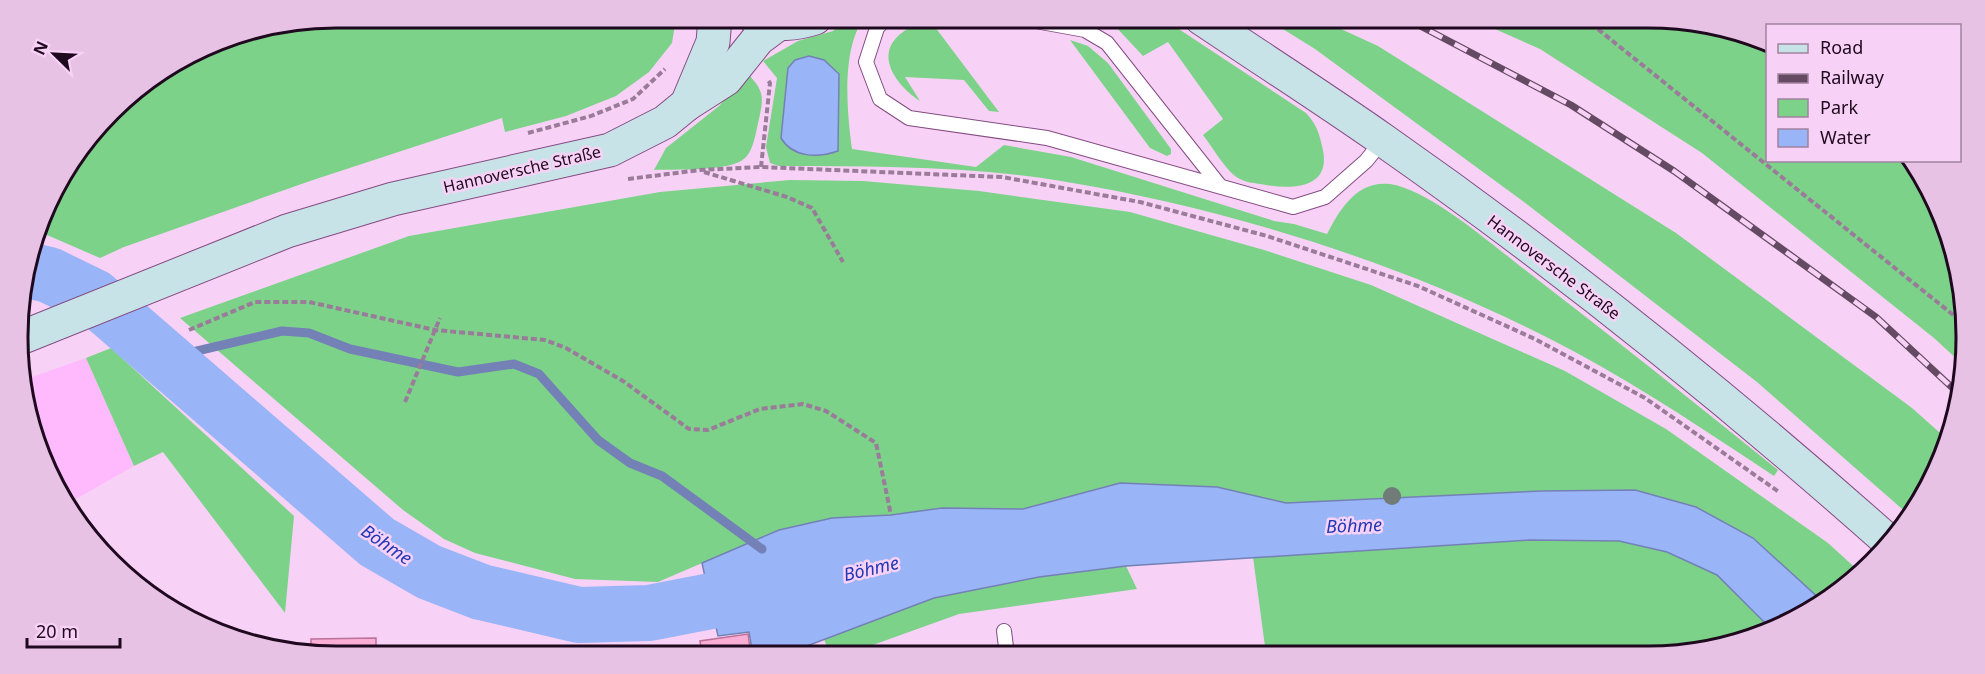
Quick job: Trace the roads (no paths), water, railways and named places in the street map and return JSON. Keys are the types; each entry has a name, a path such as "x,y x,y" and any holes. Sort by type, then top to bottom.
{"main road":[{"name":"Hannoversche Straße","path":"687,104 713,42 715,28"},
{"name":"Hannoversche Straße","path":"28,336 245,246 382,202 610,150 665,122 687,104 726,80 758,39 762,28"},
{"name":"Hannoversche Straße","path":"1217,28 1383,140 1686,369 1794,458 1883,537"}],"lane":[{"path":"877,28 866,62 880,99 909,118 1047,138 1293,207 1325,198 1366,161 1383,140"},
{"path":"1074,28 1085,30 1107,43 1220,186"},
{"path":"1004,631 1006,646"}],"water":[{"path":"809,56 824,60 839,74 838,151 822,155 799,153 786,145 781,138 788,68 795,60"},
{"path":"1120,483 1217,487 1286,503 1541,491 1635,490 1696,507 1753,538 1816,596 1765,623 1717,575 1667,552 1619,541 1530,540 1126,566 1039,577 934,598 807,646 751,646 749,632 718,636 702,563 779,530 832,518 891,515 942,508 1023,509"}],"waterway":[{"name":"Böhme","path":"35,272 49,275 94,297 377,542 429,572 481,592 579,615 649,613 784,587"},
{"path":"167,358 282,331 309,333 350,349 458,372 514,364 539,374 598,440 630,463 662,476 762,549"}],"railway":[{"path":"1424,28 1571,105 1674,171 1876,317 1952,388"}]}
